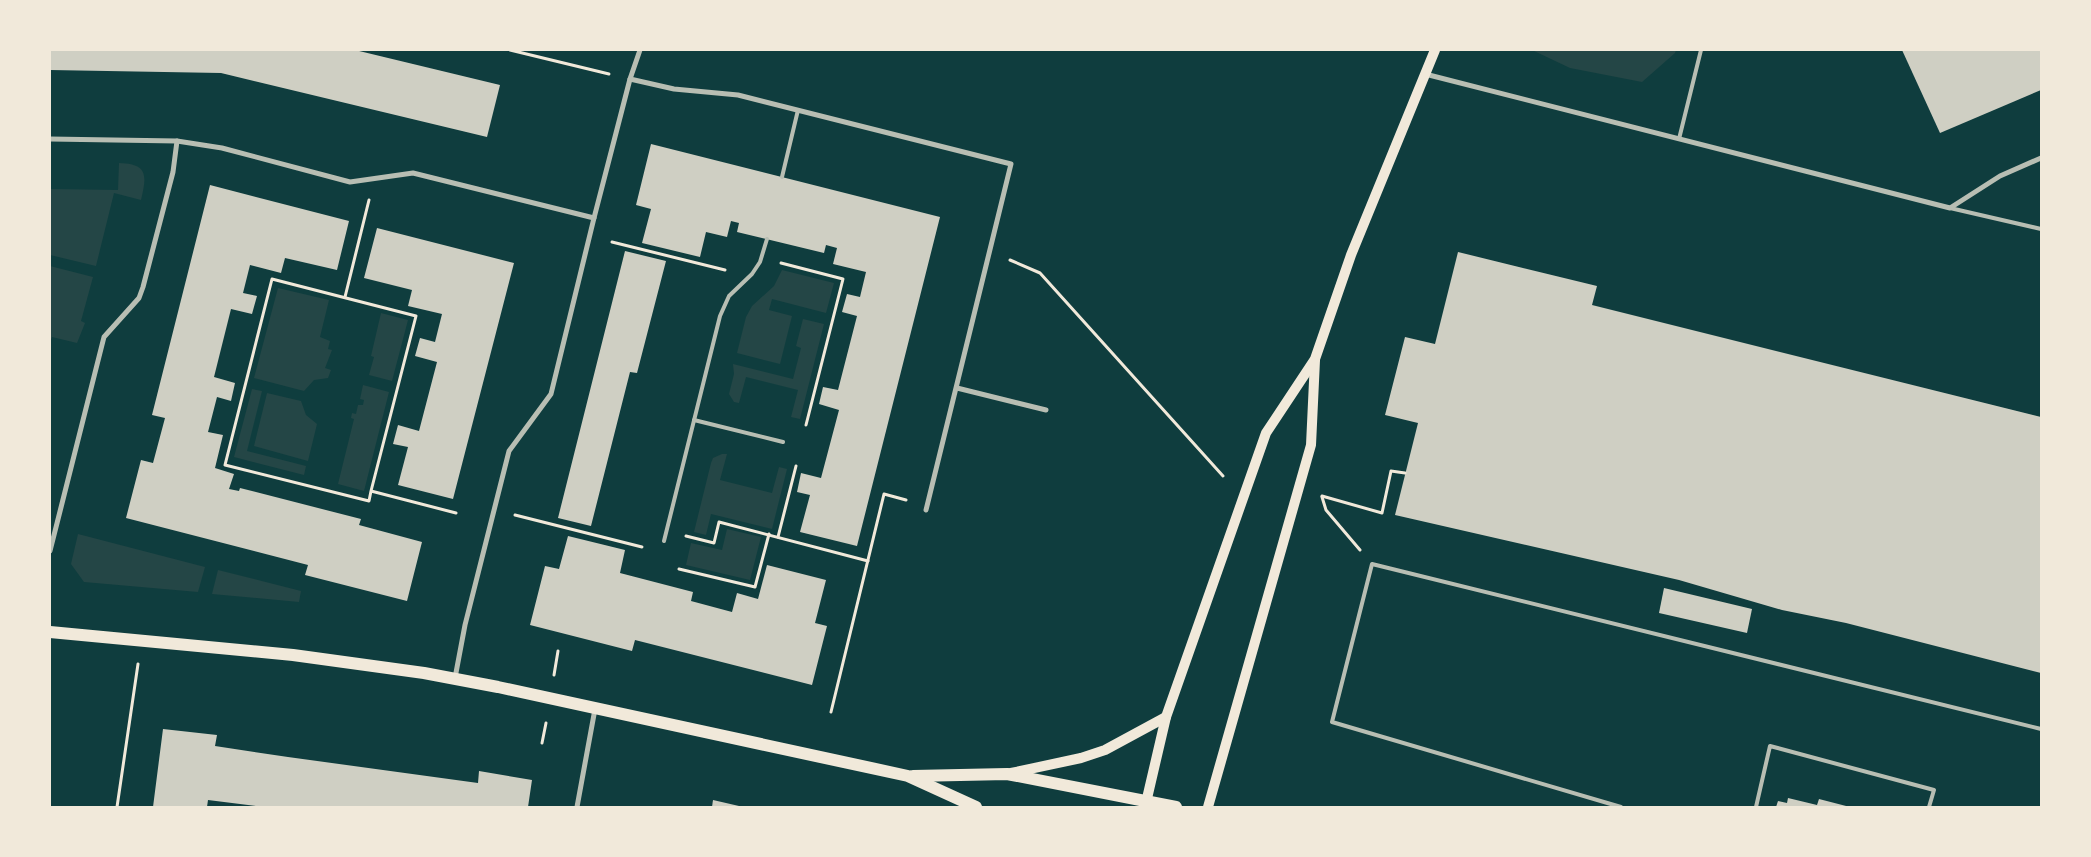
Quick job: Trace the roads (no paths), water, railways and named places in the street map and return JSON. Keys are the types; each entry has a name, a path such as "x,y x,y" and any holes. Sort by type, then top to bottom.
{"main road":[{"path":"1145,804 1166,717 1266,433 1315,359 1351,255 1435,50"},
{"path":"1208,807 1311,445 1315,359"},
{"path":"50,632 293,655 455,679 908,776 976,807"},
{"path":"908,776 1007,774 1081,758 1105,750 1166,717"},
{"path":"1007,774 1145,804 1176,807"}],"street":[{"path":"455,679 465,625 509,451 551,394 594,218 630,79 640,50"},
{"path":"1425,74 1950,208 2000,176 2041,158"},
{"path":"630,79 674,89 738,96 1011,164 926,510"},
{"path":"50,139 178,141 222,148 350,182 361,182 403,173 423,174 594,218"},
{"path":"50,551 104,337 139,298 173,172 178,141"},
{"path":"957,388 1046,410"},
{"path":"577,807 595,708"}],"lane":[{"path":"1679,139 1701,50"},
{"path":"782,177 798,110"},
{"path":"1950,208 2041,229"},
{"path":"664,542 720,316 729,296 752,274 760,262 767,239"},
{"path":"694,420 783,442"},
{"path":"1621,807 1332,722 1372,564 2041,729"},
{"path":"1756,807 1770,746 1934,790 1930,807"}]}
